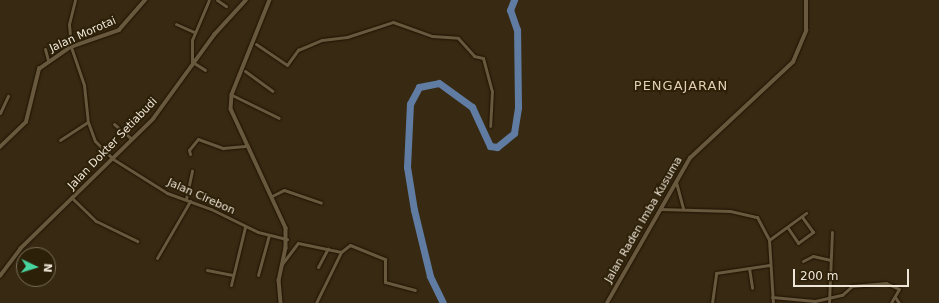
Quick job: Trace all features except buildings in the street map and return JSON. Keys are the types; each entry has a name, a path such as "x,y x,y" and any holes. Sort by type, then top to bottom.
{"street":[{"name":"Jalan Cirebon","path":"74,0 69,24 71,48 86,93 88,122 96,141 113,159 166,193 186,199 245,227 287,239"},
{"name":"Jalan Morotai","path":"1,146 26,122 36,74 48,60 71,48 119,30 145,0"},
{"path":"205,70 193,64 190,52 194,32 209,0"},
{"path":"217,0 226,6"},
{"name":"Jalan Dokter Setiabudi","path":"0,276 20,249 113,159 166,103 193,64 246,0"},
{"path":"270,0 256,44 232,95 232,117 282,214 287,239 278,289 281,303"},
{"name":"Jalan Raden Imba Kusuma","path":"607,303 676,181 696,151 793,62 806,31 806,0"},
{"path":"256,44 287,65 298,50 322,40 347,37 393,22 432,36 458,38 474,56 483,58 492,91 490,126"},
{"path":"176,24 194,32"},
{"path":"45,49 48,60"},
{"path":"245,70 272,91"},
{"path":"232,95 279,118"},
{"path":"0,113 8,96"},
{"path":"60,140 88,122"},
{"path":"114,124 132,139"},
{"path":"190,154 189,150 197,140 223,148 248,146"},
{"path":"186,199 192,171"},
{"path":"676,181 683,209"},
{"path":"272,196 284,190 321,203"},
{"path":"73,199 96,220 137,241"},
{"path":"157,258 190,201"},
{"path":"660,209 683,209 752,214 761,221 769,240 769,265 773,303"},
{"path":"769,240 788,228 806,213"},
{"path":"788,228 798,243 813,232 802,216"},
{"path":"231,285 245,227"},
{"path":"829,303 828,298 832,232"},
{"path":"258,275 269,235"},
{"path":"282,264 298,243 328,248 341,252"},
{"path":"316,303 341,252 350,245 384,259 385,282 415,290"},
{"path":"318,267 328,248"},
{"path":"802,261 813,256 830,260"},
{"path":"712,303 714,275 769,265"},
{"path":"749,268 752,288"},
{"path":"207,270 233,275"},
{"path":"772,297 802,302 846,294 852,286 886,284 899,288 892,303"},
{"path":"895,297 899,303"}],"waterway":[{"path":"443,303 430,276 414,210 407,167 410,104 419,87 439,83 472,107 490,146 497,147 514,133 518,107 517,30 510,10 514,0"}],"district":[{"name":"PENGAJARAN","path":"681,86"}]}
